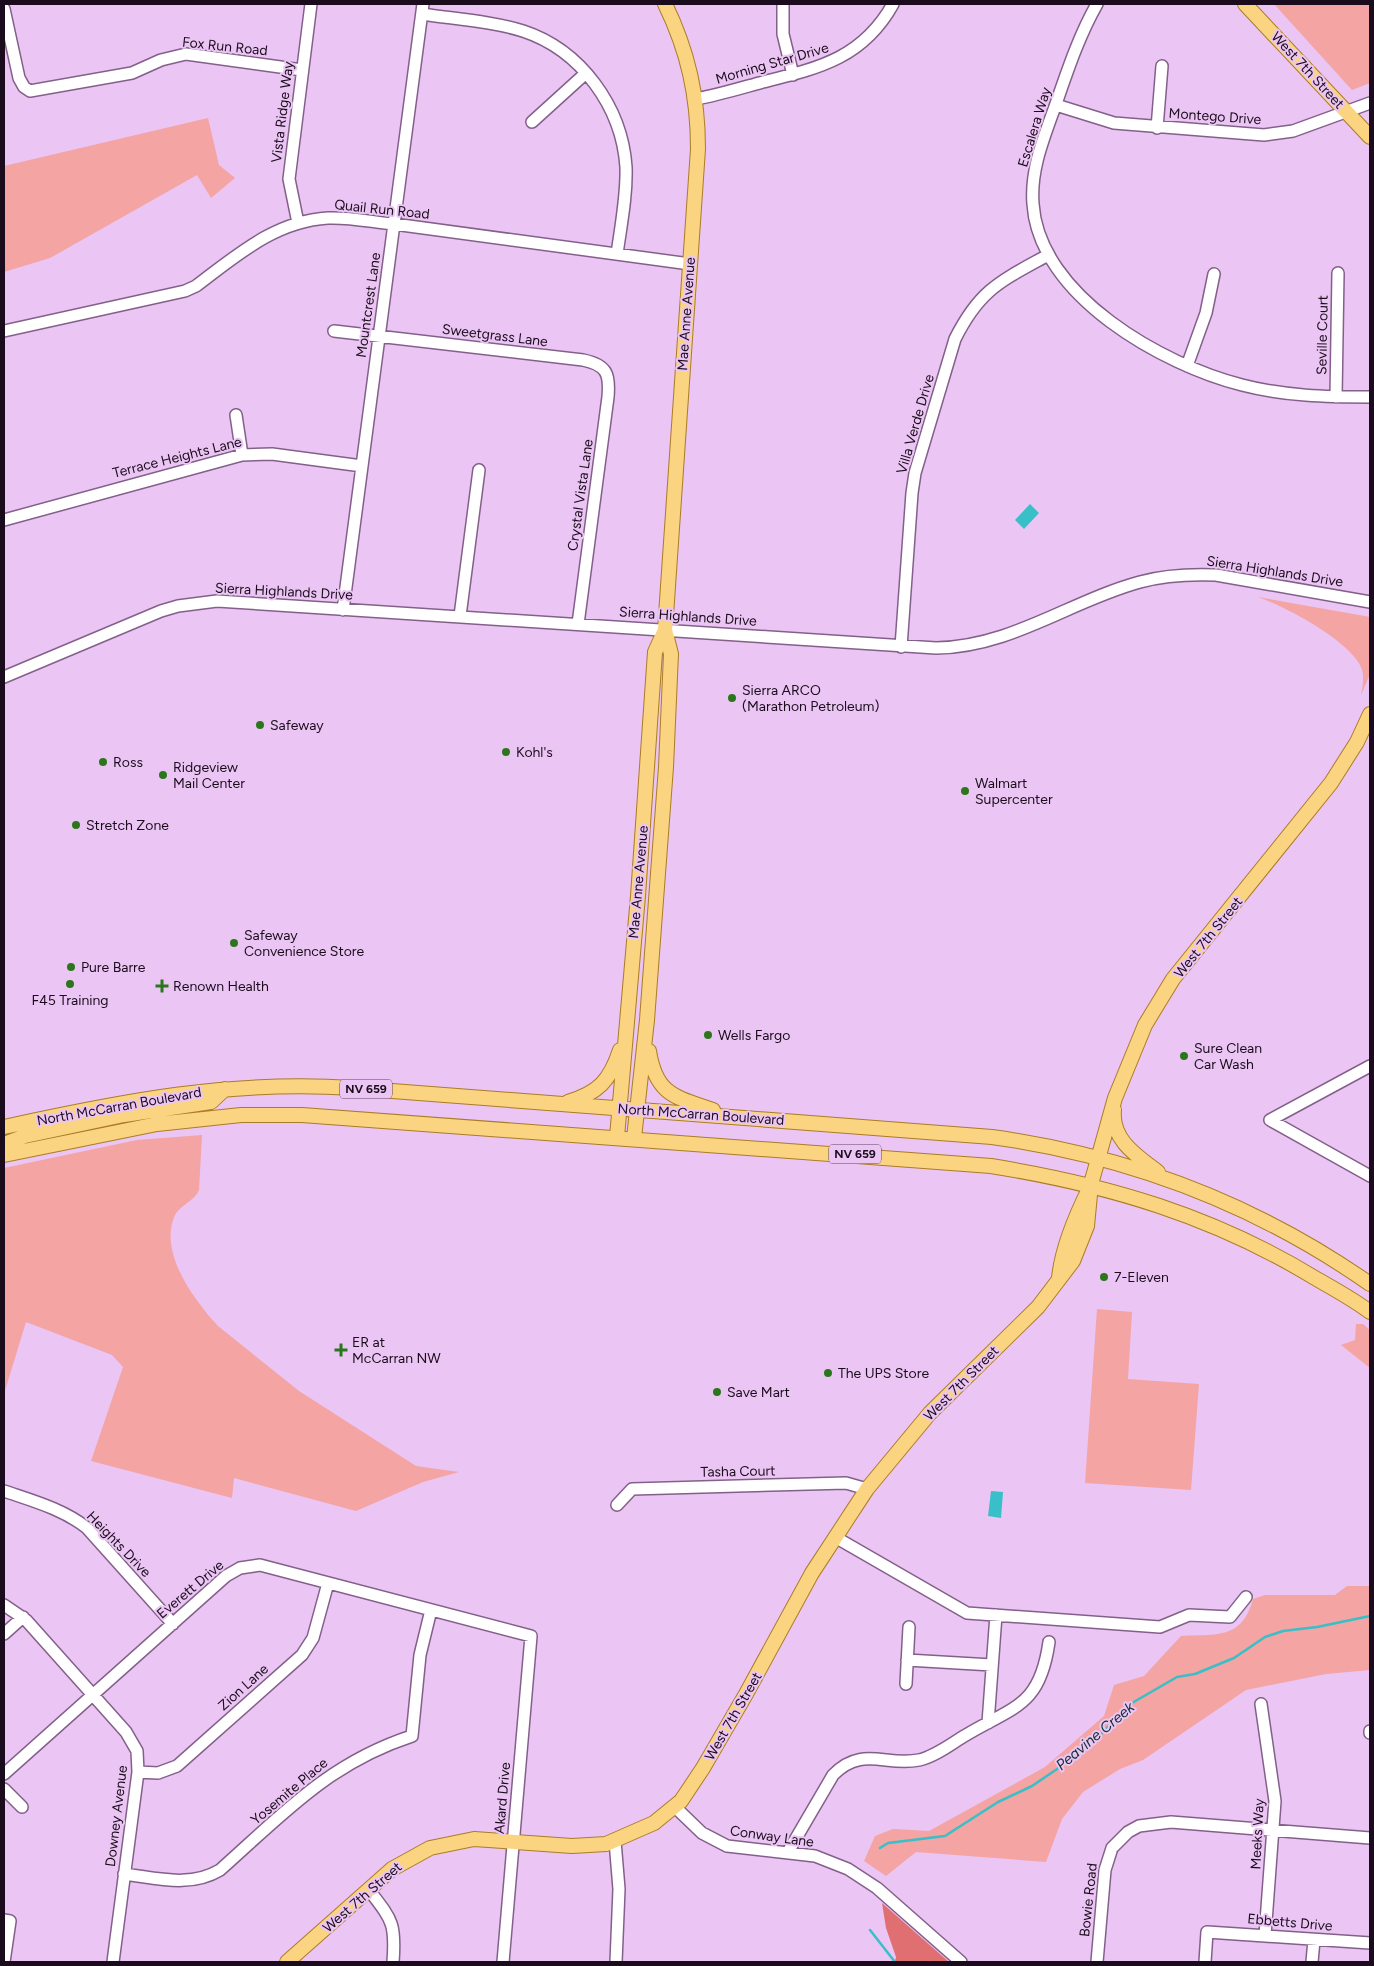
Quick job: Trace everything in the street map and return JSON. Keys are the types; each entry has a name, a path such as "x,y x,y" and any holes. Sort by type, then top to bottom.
{"main road":[{"name":"Mae Anne Avenue","path":"634,1138 639,1110 647,1020 666,767 671,654 665,630 698,149 696,99 684,46 665,4"},
{"name":"West 7th Street","path":"1245,4 1370,137"},
{"name":"Mae Anne Avenue","path":"617,1137 655,652 665,630"},
{"name":"West 7th Street","path":"287,1962 392,1869 430,1848 474,1839 590,1846 615,1841 654,1823 675,1807 703,1768 835,1537 867,1489 930,1413 1032,1313 1073,1262 1085,1234 1091,1207 1091,1184 1115,1098 1142,1032 1162,995 1331,782 1357,742 1370,714"},
{"path":"647,1020 654,1076 663,1088 676,1097 732,1116"},
{"path":"539,1102 563,1104 596,1090 612,1072 625,1036"},
{"name":"North McCarran Boulevard","path":"4,1127 122,1102 225,1088 327,1086 992,1137 1028,1142 1098,1158 1165,1177 1207,1193 1270,1222 1322,1252 1370,1284"},
{"path":"4,1144 25,1136 124,1115 211,1102 225,1088"},
{"path":"1115,1098 1113,1117 1122,1142 1165,1177"},
{"name":"North McCarran Boulevard","path":"4,1155 121,1130 241,1115 344,1117 958,1162 1017,1170 1091,1184 1163,1206 1216,1227 1289,1262 1370,1312"}],"street":[{"name":"Vista Ridge Way","path":"298,223 289,179 311,4"},
{"path":"782,4 783,34 793,75"},
{"name":"Morning Star Drive","path":"696,99 823,66 853,50 878,27 893,4"},
{"name":"Escalera Way","path":"1097,4 1075,51 1039,151 1032,189 1036,223 1048,255 1068,282 1110,320 1156,351 1187,366 1232,382 1271,392 1336,397 1370,397"},
{"name":"Fox Run Road","path":"4,9 20,78 24,87 30,91 132,72 161,60 186,54 302,70"},
{"path":"422,9 525,32 558,49 586,73 610,108 624,149 626,186 617,254"},
{"name":"Mountcrest Lane","path":"343,610 422,9"},
{"path":"1157,128 1162,66"},
{"path":"532,122 586,73"},
{"name":"Montego Drive","path":"1056,105 1114,123 1157,128 1272,134 1293,131 1370,103"},
{"name":"Quail Run Road","path":"4,331 185,291 196,286 264,237 298,223 327,218 346,218 394,224 690,264"},
{"name":"Villa Verde Drive","path":"901,647 912,493 916,473 955,339 980,298 1004,280 1048,255"},
{"name":"Seville Court","path":"1336,397 1338,273"},
{"path":"1187,366 1206,314 1214,274"},
{"name":"Sweetgrass Lane","path":"334,331 583,360 596,363 605,371"},
{"name":"Crystal Vista Lane","path":"578,624 608,397 609,381 605,371"},
{"path":"236,415 242,455"},
{"name":"Terrace Heights Lane","path":"4,520 242,455 272,454 362,466"},
{"path":"460,616 479,470"},
{"name":"Sierra Highlands Drive","path":"4,677 178,606 217,601 901,647 958,648 994,640 1025,630 1139,582 1192,574 1216,575 1370,602"},
{"path":"1370,1066 1270,1120 1370,1176"},
{"name":"Tasha Court","path":"617,1505 632,1489 846,1483 867,1489"},
{"name":"Heights Drive","path":"4,1491 63,1512 76,1519 87,1528 173,1624"},
{"path":"835,1537 967,1613 1160,1628 1189,1615 1230,1617 1246,1597"},
{"name":"Everett Drive","path":"4,1774 226,1576 240,1568 260,1565 531,1636"},
{"name":"Zion Lane","path":"138,1772 158,1773 177,1766 302,1655 313,1638 328,1583"},
{"name":"Downey Avenue","path":"4,1605 23,1617 93,1695 132,1741 138,1756 138,1772 112,1962"},
{"name":"Yosemite Place","path":"124,1874 185,1882 209,1876 220,1870 320,1782 365,1754 412,1736 420,1655 431,1610"},
{"path":"988,1722 996,1616"},
{"path":"4,1634 23,1617"},
{"path":"906,1684 909,1627"},
{"name":"Akard Drive","path":"503,1962 531,1636"},
{"path":"788,1852 833,1775 841,1767 860,1759 921,1759 1010,1712 1035,1688 1042,1677 1049,1642"},
{"path":"907,1660 992,1665"},
{"name":"Meeks Way","path":"1261,1704 1275,1801 1265,1935"},
{"path":"4,1789 22,1807"},
{"name":"Conway Lane","path":"675,1807 702,1833 727,1846 788,1852 833,1862 861,1876 961,1962"},
{"name":"Bowie Road","path":"1097,1962 1105,1870 1112,1848 1128,1832 1139,1826 1170,1822 1370,1838"},
{"path":"615,1841 619,1889 616,1962"},
{"path":"369,1890 392,1923 395,1933 392,1962"},
{"path":"4,1920 10,1921 4,1962"},
{"name":"Ebbetts Drive","path":"1205,1962 1207,1932 1370,1943"},
{"path":"1312,1962 1314,1940"}],"shaded area":[{"path":"1274,4 1370,4 1370,83 1352,90"},
{"path":"208,118 219,165 235,178 211,198 197,175 50,258 4,272 4,166"},
{"path":"1030,504 1039,513 1024,529 1015,520"},
{"path":"1258,597 1370,617 1370,674 1361,695 1362,668 1342,644 1299,616"},
{"path":"202,1135 199,1190 175,1215 171,1229 171,1244 175,1260 181,1275 199,1303 218,1326 299,1391 416,1466 459,1472 423,1482 356,1511 234,1478 232,1498 91,1461 123,1367 112,1355 26,1322 4,1394 4,1168 137,1140"},
{"path":"1097,1309 1132,1312 1128,1379 1199,1384 1191,1490 1085,1483"},
{"path":"1356,1324 1363,1324 1370,1330 1370,1368 1341,1345 1355,1340"},
{"path":"991,1491 1003,1492 1001,1518 988,1516"},
{"path":"1347,1586 1370,1586 1370,1670 1326,1674 1246,1690 1143,1760 1120,1769 1083,1792 1062,1819 1046,1862 916,1852 886,1876 864,1861 875,1836 893,1829 929,1831 1045,1767 1104,1716 1114,1685 1144,1676 1181,1636 1216,1634 1235,1628 1242,1622 1253,1599 1265,1595 1335,1595"},
{"path":"882,1903 949,1962 895,1962 896,1957 886,1928"}],"waterway":[{"name":"Peavine Creek","path":"880,1848 888,1843 945,1836 998,1802 1032,1786 1063,1765 1100,1735 1132,1703 1177,1677 1195,1674 1234,1658 1265,1637 1283,1631 1317,1627 1370,1616"},
{"name":"Peavine Creek","path":"870,1930 895,1962"}],"place":[{"name":"Sierra ARCO (Marathon Petroleum)","path":"732,698"},
{"name":"Safeway","path":"260,725"},
{"name":"Kohl's","path":"506,752"},
{"name":"Ross","path":"103,762"},
{"name":"Ridgeview Mail Center","path":"163,775"},
{"name":"Walmart Supercenter","path":"965,791"},
{"name":"Stretch Zone","path":"76,825"},
{"name":"Safeway Convenience Store","path":"234,943"},
{"name":"Pure Barre","path":"71,967"},
{"name":"F45 Training","path":"70,984"},
{"name":"Renown Health","path":"162,986"},
{"name":"Wells Fargo","path":"708,1035"},
{"name":"Sure Clean Car Wash","path":"1184,1056"},
{"name":"7-Eleven","path":"1104,1277"},
{"name":"ER at McCarran NW","path":"341,1350"},
{"name":"The UPS Store","path":"828,1373"},
{"name":"Save Mart","path":"717,1392"}]}
